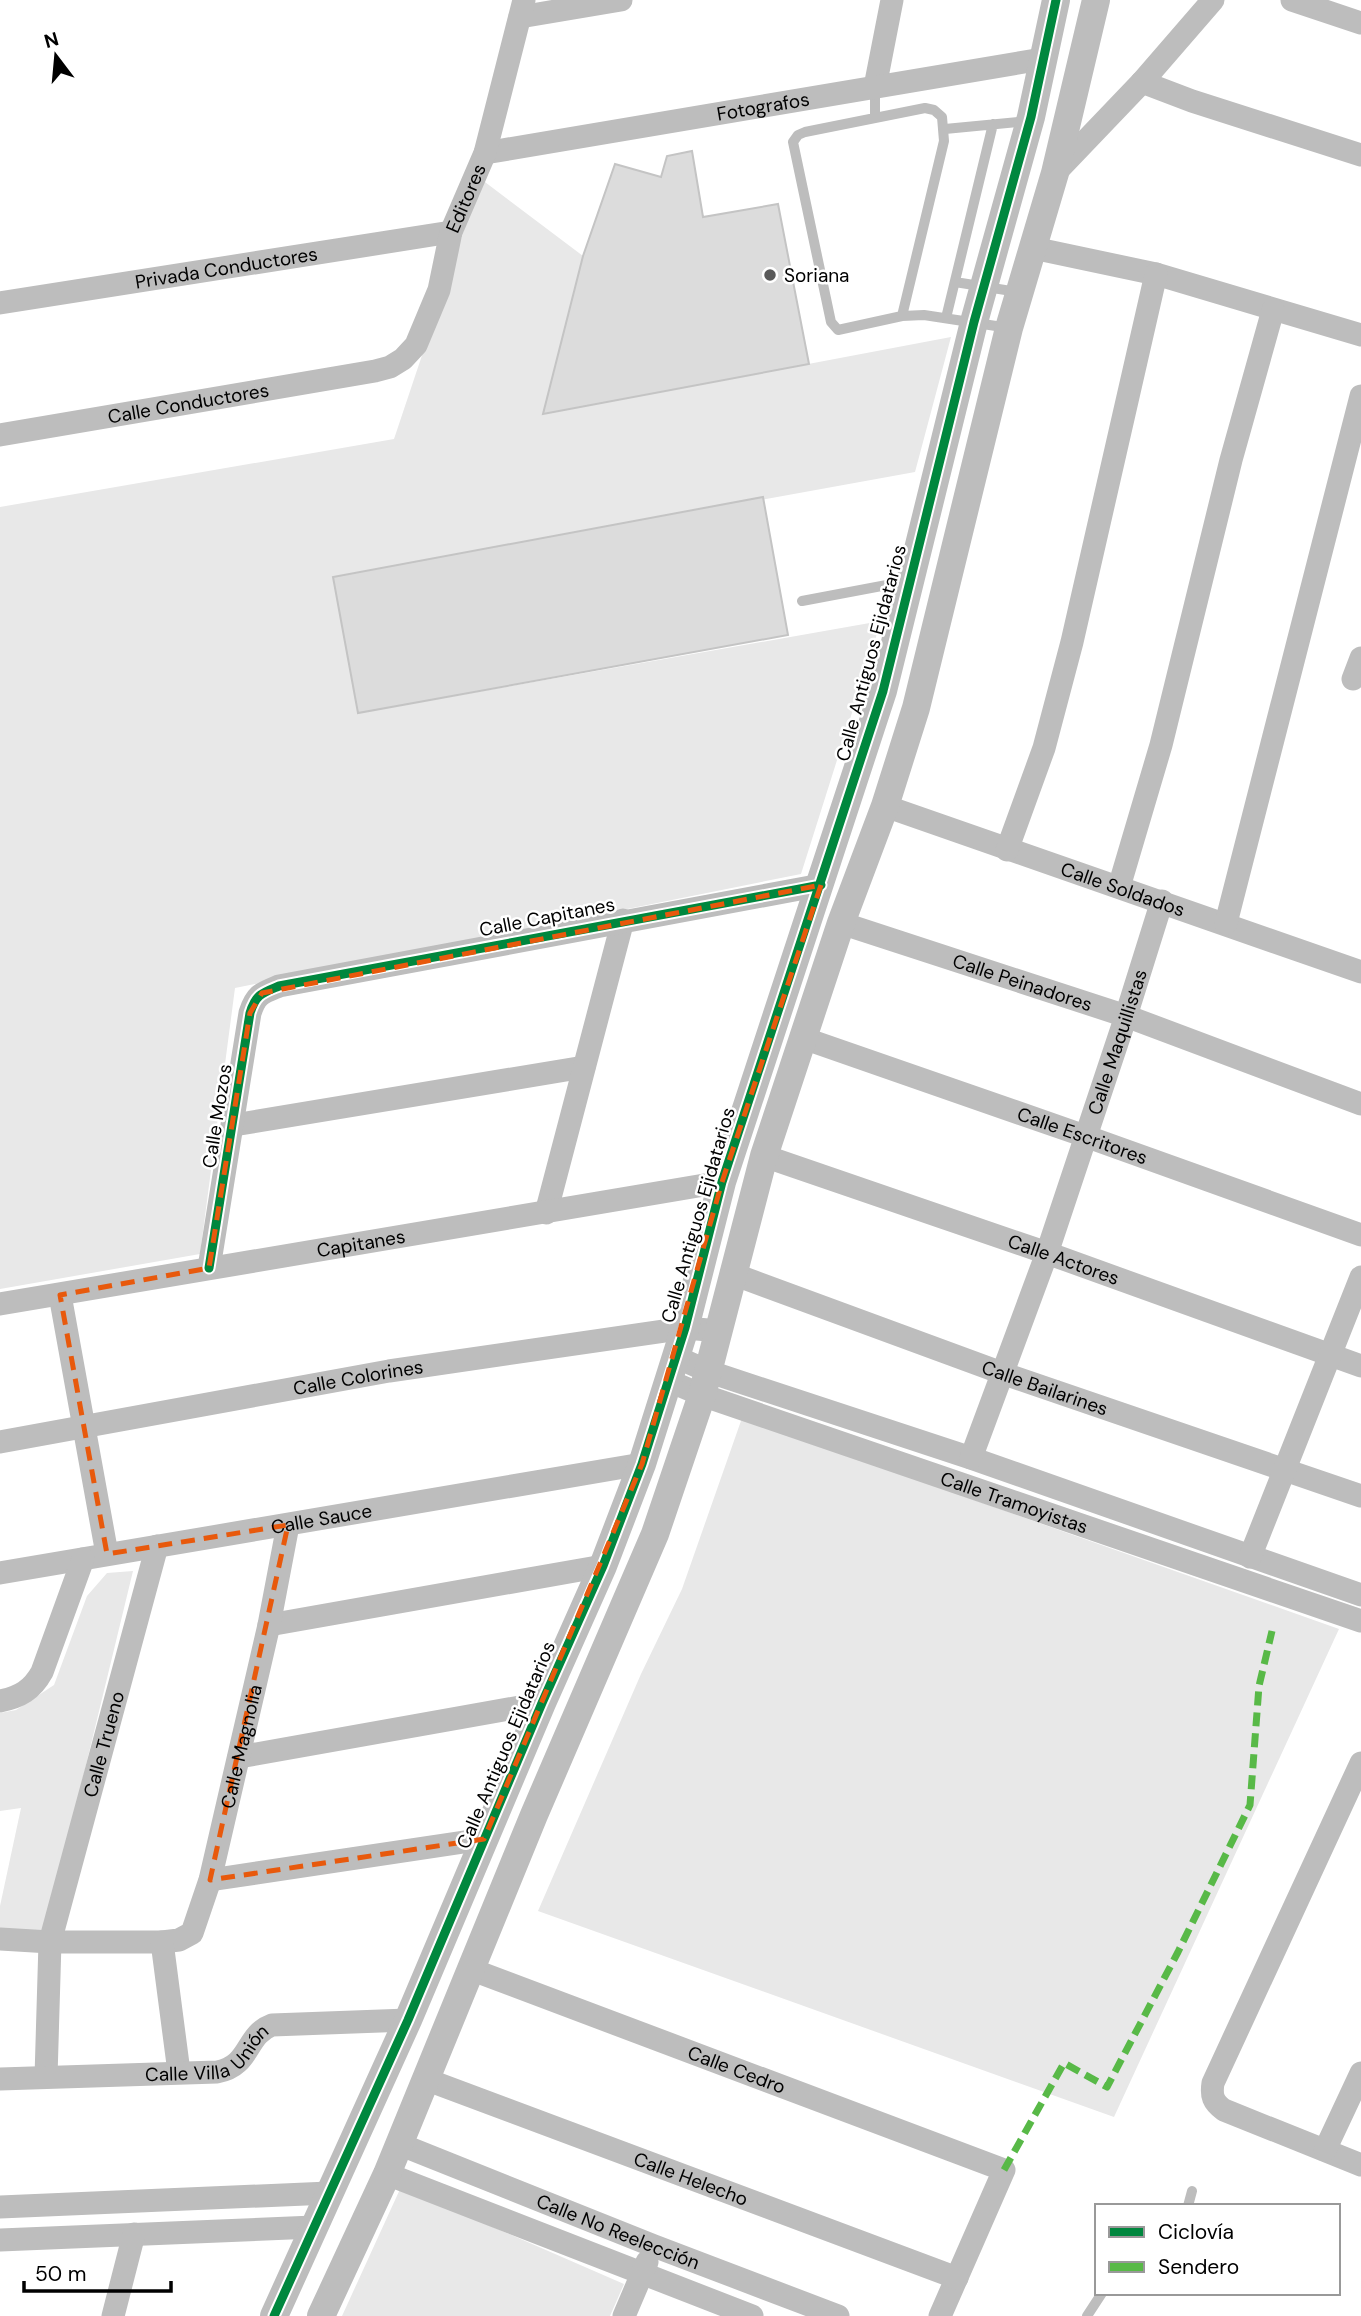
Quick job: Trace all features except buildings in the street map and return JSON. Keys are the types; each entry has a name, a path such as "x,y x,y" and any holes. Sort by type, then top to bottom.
{"street":[{"path":"522,9 621,0"},
{"path":"874,88 892,0"},
{"name":"Calle Antiguos Ejidatarios","path":"274,2316 408,2020 603,1566 642,1464 685,1328 722,1182 883,691 911,581 969,284 1028,121 1056,0"},
{"path":"321,2316 387,2174 534,1815 655,1534 706,1383 764,1156 841,923 885,806 916,708 1009,328 1055,173 1096,0"},
{"path":"1055,173 1142,82 1213,0"},
{"path":"1292,0 1361,23"},
{"name":"Editores","path":"374,370 390,367 403,359 415,345 439,290 451,232 485,153 522,9"},
{"name":"Fotografos","path":"485,153 1042,59"},
{"path":"1142,82 1192,101 1361,155"},
{"name":"Privada Conductores","path":"0,303 451,232"},
{"path":"1033,248 1156,274 1361,335"},
{"path":"1007,850 1044,748 1072,642 1156,274"},
{"path":"1119,887 1161,746 1231,460 1273,310"},
{"name":"Calle Conductores","path":"0,435 374,370"},
{"path":"1226,923 1361,396"},
{"name":"Calle Soldados","path":"885,806 1361,972"},
{"name":"Calle Capitanes","path":"279,986 821,885"},
{"name":"Calle Maquillistas","path":"971,1458 1047,1253 1162,901"},
{"path":"546,1213 623,920"},
{"name":"Calle Peinadores","path":"841,923 1126,1016 1361,1104"},
{"name":"Calle Mozos","path":"209,1268 254,1000 262,993 279,986"},
{"name":"Calle Escritores","path":"803,1038 1361,1235"},
{"path":"234,1125 584,1067"},
{"name":"Calle Actores","path":"764,1156 1047,1253 1361,1366"},
{"name":"Capitanes","path":"0,1304 722,1182"},
{"name":"Calle Bailarines","path":"733,1274 1002,1373 1361,1496"},
{"path":"1250,1557 1361,1277"},
{"path":"60,1294 107,1554"},
{"name":"Calle Colorines","path":"0,1441 389,1371 685,1328 719,1331"},
{"name":"Calle Tramoyistas","path":"672,1369 1361,1621"},
{"name":"Calle Tramoyistas","path":"706,1383 971,1458 1361,1595"},
{"name":"Calle Sauce","path":"0,1573 642,1464"},
{"name":"Calle Magnolia","path":"162,1942 188,1938 192,1933 210,1880 269,1625 288,1525"},
{"name":"Calle Trueno","path":"46,2077 50,1942 157,1546"},
{"path":"0,1701 23,1694 34,1685 42,1672 83,1559"},
{"path":"269,1625 603,1566"},
{"path":"239,1757 542,1703"},
{"path":"1361,1763 1213,2083 1211,2094 1215,2104 1224,2110 1361,2165"},
{"path":"210,1880 484,1839"},
{"path":"0,1939 162,1942 179,2072"},
{"name":"Calle Cedro","path":"470,1969 1004,2170 957,2278"},
{"name":"Calle Villa Unión","path":"0,2079 228,2070 235,2066 265,2027 272,2025 408,2020"},
{"path":"1325,2150 1361,2073"},
{"name":"Calle Helecho","path":"425,2079 957,2278"},
{"name":"Calle No Reelección","path":"399,2144 838,2316"},
{"name":"Calle No Reelección","path":"387,2174 752,2316"},
{"path":"0,2207 329,2193"},
{"path":"0,2240 314,2227"},
{"path":"113,2316 134,2234"},
{"path":"624,2316 654,2246"},
{"path":"940,2316 957,2278"}],"lane":[{"path":"874,88 875,117"},
{"path":"902,316 945,129 942,117 934,110 925,108 805,132 798,135 793,142 834,327 845,329 902,316 923,315 1009,328"},
{"path":"945,129 1028,121"},
{"path":"993,124 969,284 1020,292"},
{"path":"802,601 911,581"},
{"path":"1189,2204 1192,2191"},
{"path":"1087,2316 1101,2295"}],"highlighted area":[{"path":"821,885 722,1182 642,1464 484,1839 210,1880 288,1525 107,1554 60,1295 209,1268 250,1013 262,993"}],"shaded area":[{"path":"481,179 583,256 543,414 951,337 915,472 333,578 358,713 881,621 801,874 235,988 200,1254 0,1289 0,507 394,439"},
{"path":"742,1418 1339,1629 1114,2117 538,1911 641,1674 682,1589"},
{"path":"133,1571 46,1930 0,1933 0,1906 21,1808 0,1811 0,1713 16,1710 54,1685 87,1596 107,1573"},
{"path":"401,2187 624,2284 610,2316 342,2316"}],"marked path":[{"path":"1004,2170 1064,2063 1107,2087 1178,1952 1250,1805 1259,1686 1272,1631"}],"cycle path":[{"path":"274,2316 408,2020 603,1566 642,1464 685,1328 722,1182 883,691 974,322 1031,117 1056,0"},
{"path":"209,1268 250,1013 257,998 264,993 279,986 821,885"}],"place":[{"name":"Soriana","path":"770,275"}]}
